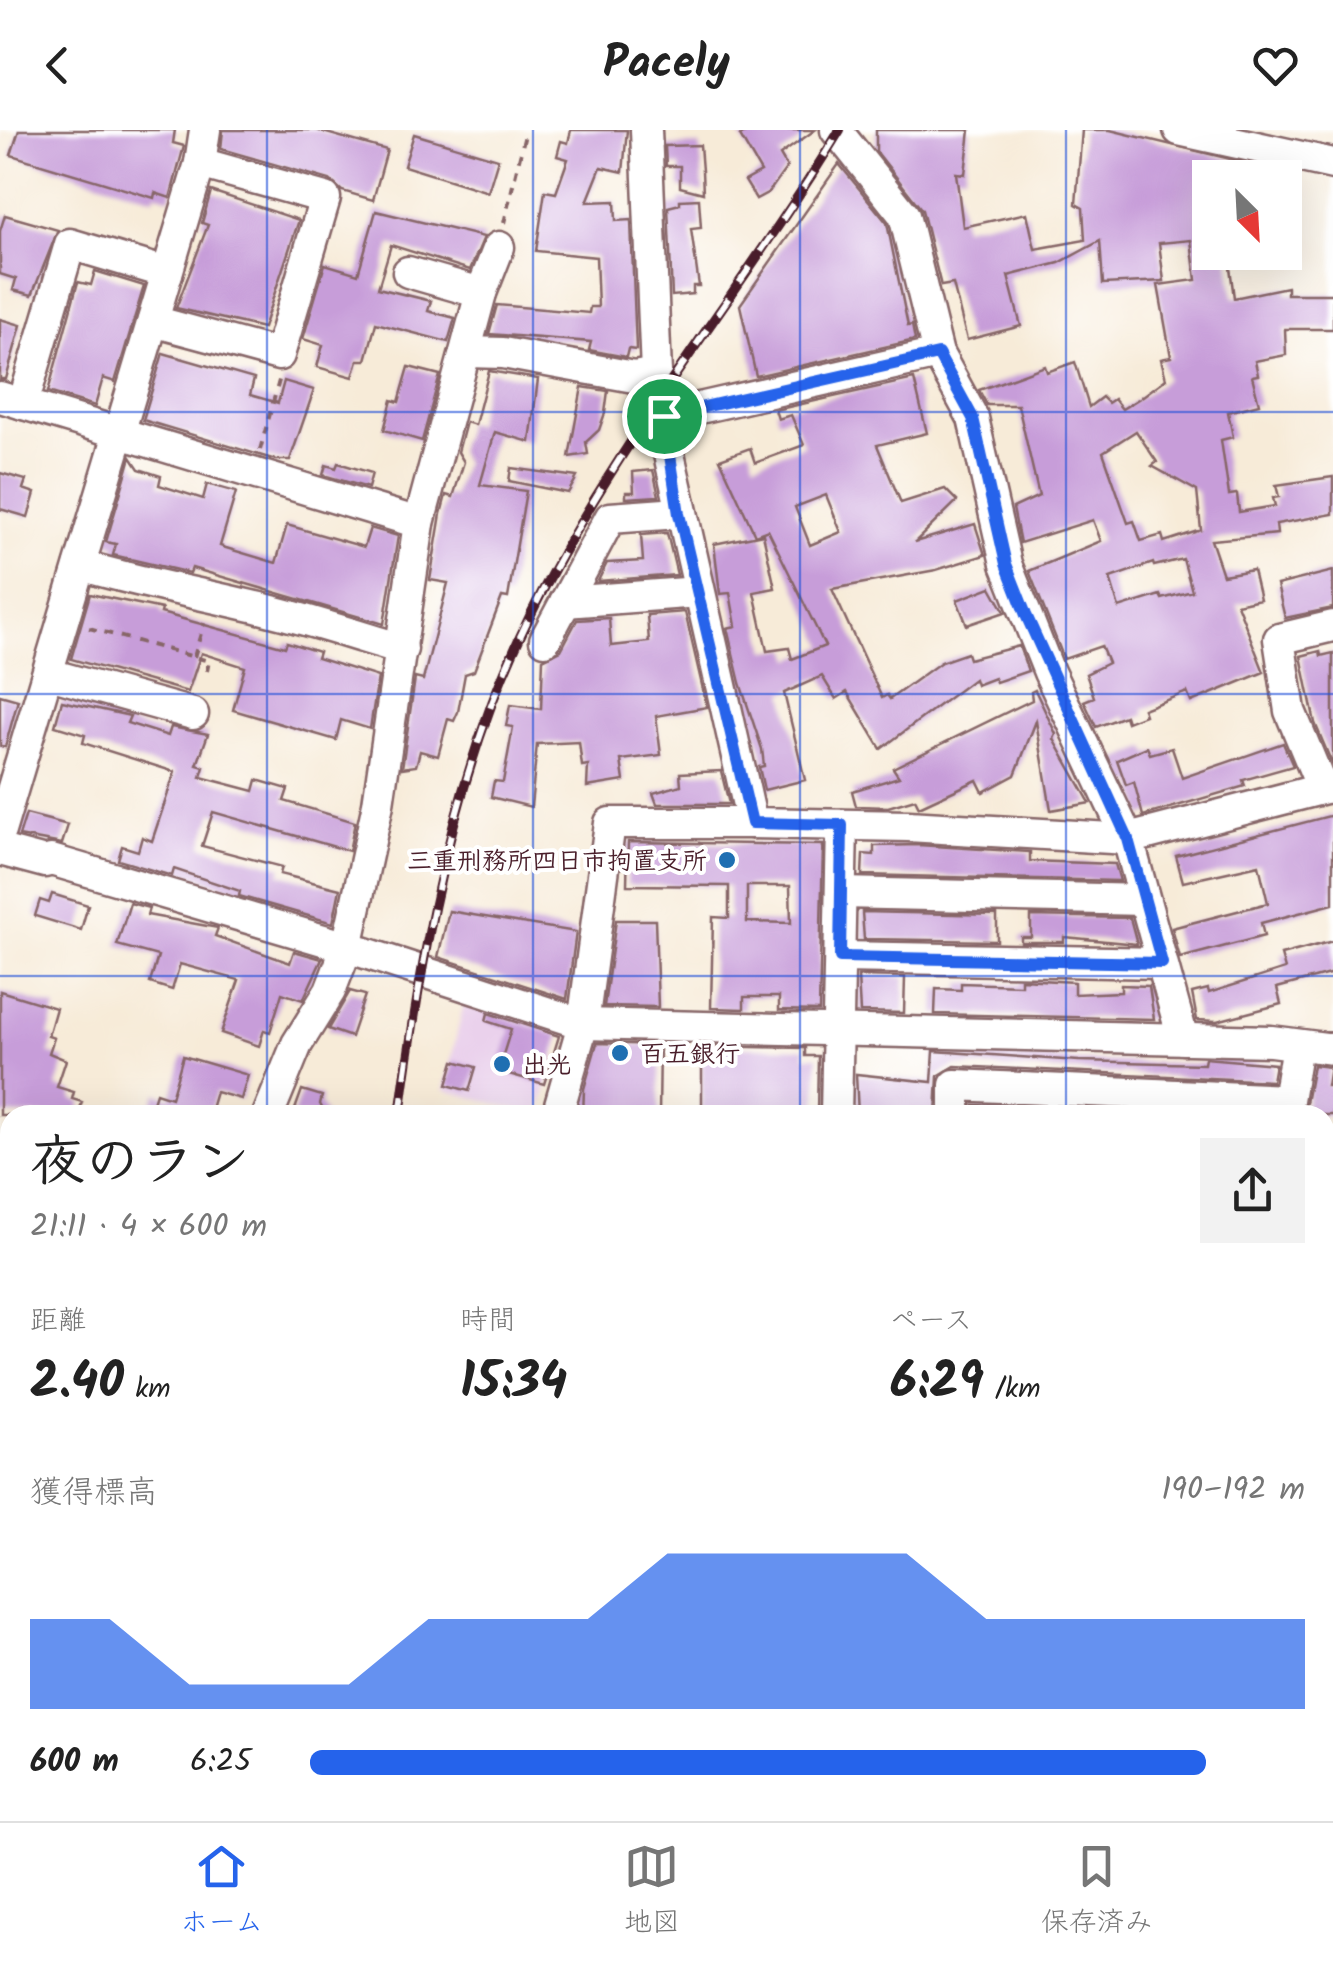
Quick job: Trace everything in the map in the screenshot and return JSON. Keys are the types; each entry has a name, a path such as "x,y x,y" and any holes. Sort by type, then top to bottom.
{"street":[{"path":"0,831 168,273 200,162 205,130"},
{"path":"646,130 656,372 679,413 679,514 752,823"},
{"path":"836,130 904,215 938,354 973,418 1006,564 1128,839 1184,1039"},
{"path":"1179,130 1333,164"},
{"path":"153,321 279,355 324,198 200,162"},
{"path":"168,273 70,244 11,401 419,523"},
{"path":"272,1105 297,1044 330,991 348,947 378,804 419,523 482,293 499,248"},
{"path":"408,272 482,293"},
{"path":"468,352 503,354 634,378 656,372"},
{"path":"679,413 698,405 938,354"},
{"path":"545,640 610,518 679,514"},
{"path":"80,565 166,590 212,596 402,650"},
{"path":"564,602 699,592"},
{"path":"560,1105 583,1024 610,823 842,825 1128,839 1327,787 1290,711 1280,639 1333,626"},
{"path":"49,674 193,714"},
{"path":"836,1105 842,825"},
{"path":"0,850 45,862 51,860 348,947 583,1024 1184,1039 1333,1050"},
{"path":"841,893 1144,900"},
{"path":"840,957 1162,963"},
{"path":"955,1105 955,1085 1155,1104 1288,1100 1297,1045"}],"path":[{"path":"499,248 526,130"},
{"path":"254,474 283,366 279,355"},
{"path":"194,657 212,596"},
{"path":"64,622 209,661 207,671"}],"shaded area":[{"name":"出光","path":"466,994 555,1023 560,1038 542,1105 501,1105 444,1090"}],"building":[{"path":"19,130 175,130 173,143 184,146 170,198 155,193 154,198 11,155"},
{"path":"223,130 316,130 387,150 373,200 342,191 330,180 221,149"},
{"path":"571,130 627,130 623,172 601,167 587,202 615,201 616,221 631,220 636,350 628,349 626,357 589,350 591,342 489,334 497,305 589,313 590,307 598,307 596,257 536,251 545,191 556,193 568,159 557,156 561,141 568,143"},
{"path":"750,130 815,130 780,155 787,167 769,192 756,199 745,181 761,172 740,136"},
{"path":"876,130 970,130 965,174 956,173 963,227 1027,213 1035,249 1085,240 1083,208 1076,204 1082,130 1110,130 1234,160 1192,160 1192,248 1191,240 1159,243 1164,281 1103,284 1100,241 1059,263 1008,276 1021,326 967,340 953,284 941,286 922,210 876,151"},
{"path":"414,134 498,159 488,192 404,166"},
{"path":"700,145 703,193 680,187 680,166 666,166 665,146"},
{"path":"839,164 887,223 908,326 912,325 915,340 756,376 740,305"},
{"path":"211,191 299,220 263,328 176,308 208,225 202,223"},
{"path":"699,199 701,228 691,229 699,286 693,286 693,294 672,296 668,207 680,204 680,200"},
{"path":"376,211 484,237 470,270 391,245 378,288 431,301 428,311 455,318 448,342 376,323 366,360 358,360 353,377 317,367 323,345 303,339 325,264 358,274"},
{"path":"5,215 58,230 32,295 13,290 16,279 0,274 0,231"},
{"path":"1195,270 1230,270 1234,298 1287,287 1287,294 1333,294 1333,329 1285,329 1286,355 1255,361 1258,375 1252,376 1259,404 1228,412 1233,437 1221,440 1229,495 1237,494 1239,512 1275,506 1273,498 1279,497 1276,485 1333,477 1333,514 1276,524 1277,534 1211,540 1223,575 1253,570 1260,599 1237,604 1264,672 1191,702 1187,692 1143,709 1145,715 1127,722 1125,716 1096,727 1084,701 1094,697 1086,674 1108,663 1101,646 1064,659 1029,571 1101,541 1093,520 1020,543 1013,508 1039,496 1018,405 987,405 979,390 1045,366 1047,372 1075,362 1089,407 1102,397 1108,403 1114,399 1122,409 1166,379 1161,359 1171,357 1158,285 1196,280","holes":["1136,431 1157,462 1152,466 1197,491 1201,530 1164,542 1162,535 1141,541 1134,521 1128,523 1103,452","1183,559 1192,591 1162,599 1160,595 1119,608 1110,578 1153,563 1154,566"]},
{"path":"95,271 144,286 115,382 103,378 95,406 48,392 78,282 91,285"},
{"path":"0,319 21,325 6,379 0,379"},
{"path":"163,353 254,379 250,395 278,403 284,381 314,390 290,460 276,460 143,420"},
{"path":"409,367 440,375 422,441 384,430 392,400 399,402"},
{"path":"489,371 538,379 530,442 495,432 480,485 526,491 508,598 502,597 474,671 465,674 458,712 454,721 448,719 438,756 420,751 416,766 402,768 415,678 423,680 448,583 430,580 441,514 446,495 453,497 464,462 458,452 466,422 475,425"},
{"path":"914,379 927,433 877,445 901,503 945,489 957,501 915,542 975,524 985,555 936,570 832,589 882,698 887,695 890,699 941,662 967,653 969,659 1019,646 1028,671 976,685 974,679 881,749 847,692 836,699 822,676 784,693 805,780 764,790 759,767 764,766 762,749 727,628 736,626 730,593 720,594 714,544 763,534 775,588 754,592 767,651 789,648 792,659 825,646 768,530 755,535 720,459 750,448 755,463 804,445 791,415 778,419 775,410","holes":["826,495 841,532 810,545 795,507"]},
{"path":"582,387 608,391 605,413 599,430 586,442 588,454 569,457"},
{"path":"131,457 139,469 161,476 159,485 203,499 207,484 236,492 220,546 276,563 287,525 364,547 370,528 398,536 384,624 192,568 190,573 113,555 116,544 106,542"},
{"path":"338,463 372,473 368,488 323,475 326,465 336,468"},
{"path":"511,468 577,477 568,493 509,481"},
{"path":"653,470 659,496 626,498 626,492 634,492 633,472"},
{"path":"0,473 26,480 23,489 35,493 28,517 0,509"},
{"path":"667,533 677,575 598,581 607,563 643,561 641,535"},
{"path":"1333,571 1333,608 1285,618 1277,585"},
{"path":"991,587 1005,612 967,625 957,600"},
{"path":"90,594 162,609 161,613 285,647 287,642 319,652 317,658 378,677 370,729 341,720 336,740 233,710 245,667 201,653 188,692 71,659"},
{"path":"685,612 707,707 656,716 661,755 621,760 624,781 587,787 588,765 582,766 579,742 537,744 531,807 491,797 494,781 503,782 513,727 506,726 510,705 541,709 543,659 561,650 577,620 609,618 611,646 649,642 647,615"},
{"path":"1320,651 1321,656 1333,653 1333,766 1315,723 1301,656"},
{"path":"1035,690 1056,734 1054,739 1090,803 1051,810 1036,721 1015,775 983,792 977,780 919,807 915,799 888,807 856,806 852,791 899,777 893,768 1032,700 1031,692"},
{"path":"0,695 18,700 5,747 0,746"},
{"path":"62,701 130,716 127,723 168,736 171,727 208,734 197,765 204,767 201,777 254,791 257,780 288,789 284,801 355,822 349,851 213,812 202,846 282,867 280,874 340,889 333,923 239,896 240,891 174,869 172,876 118,860 122,846 138,851 142,837 152,841 175,772 83,743 85,735 55,726"},
{"path":"1283,743 1293,766 1243,780 1245,786 1143,816 1134,782 1126,785 1117,760 1147,747 1150,754 1172,748 1182,778"},
{"path":"721,771 729,804 657,804 653,793 681,785 680,773"},
{"path":"26,814 68,825 62,844 19,836"},
{"path":"1333,815 1333,904 1261,923 1264,936 1180,958 1172,928 1268,903 1259,865 1183,882 1176,856"},
{"path":"628,842 823,845 819,1011 779,1010 779,997 744,997 744,1009 711,1008 713,917 729,918 729,886 627,885","holes":["747,886 790,886 791,923 747,922"]},
{"path":"874,846 1030,852 1030,861 1115,864 1120,881 862,875 863,854 874,855"},
{"path":"52,894 88,905 81,930 35,916 40,900 49,903"},
{"path":"130,903 149,908 147,915 218,928 215,936 290,963 294,951 322,959 303,1000 282,993 270,1032 264,1030 259,1046 221,1033 239,980 180,964 172,990 150,983 158,956 117,945"},
{"path":"449,911 576,932 567,999 438,957"},
{"path":"862,912 997,915 997,941 864,939"},
{"path":"1031,916 1130,918 1137,944 1064,937 1064,942 1021,942 1021,937 1031,937"},
{"path":"616,920 655,920 658,1007 604,1006"},
{"path":"1333,941 1333,973 1277,988 1281,1004 1217,1021 1197,1020 1192,993 1208,989 1209,993 1285,969 1281,955"},
{"path":"858,976 905,977 904,1013 860,1012"},
{"path":"1021,979 1074,982 1074,994 1121,992 1121,985 1149,986 1154,1019 935,1014 936,989 961,990 961,983 1021,985"},
{"path":"0,991 56,1008 48,1036 54,1038 49,1053 66,1060 57,1087 74,1092 72,1099 82,1102 0,1105"},
{"path":"350,991 365,995 351,1037 328,1029"},
{"path":"488,1013 559,1036 544,1084 498,1071 511,1029 486,1021"},
{"path":"597,1043 660,1045 659,1105 583,1105"},
{"path":"702,1046 805,1048 805,1056 818,1056 817,1105 702,1105"},
{"path":"934,1051 1079,1061 1204,1064 1205,1058 1275,1064 1272,1081 955,1066 938,1076 937,1105 858,1105 856,1074 932,1082"},
{"path":"183,1056 248,1075 241,1099 216,1092 212,1105 152,1105 156,1093 171,1098"},
{"path":"454,1061 476,1067 469,1091 447,1085"},
{"path":"1313,1065 1330,1067 1327,1086 1333,1086 1333,1105 1306,1103"},
{"path":"302,1090 322,1096 321,1105 297,1105"}],"railway":[{"path":"401,1105 424,958 459,804 492,703 525,626 564,552 652,409 840,130"}],"place":[{"name":"三重刑務所四日市拘置支所","path":"727,860"},
{"name":"百五銀行","path":"620,1053"},
{"name":"出光","path":"502,1064"}],"route":[{"path":"938,354 948,380 973,418 1006,564 1049,672 1128,839 1162,963 840,957 842,825 752,823 679,514 664,416 694,410 698,405 938,354"}]}
